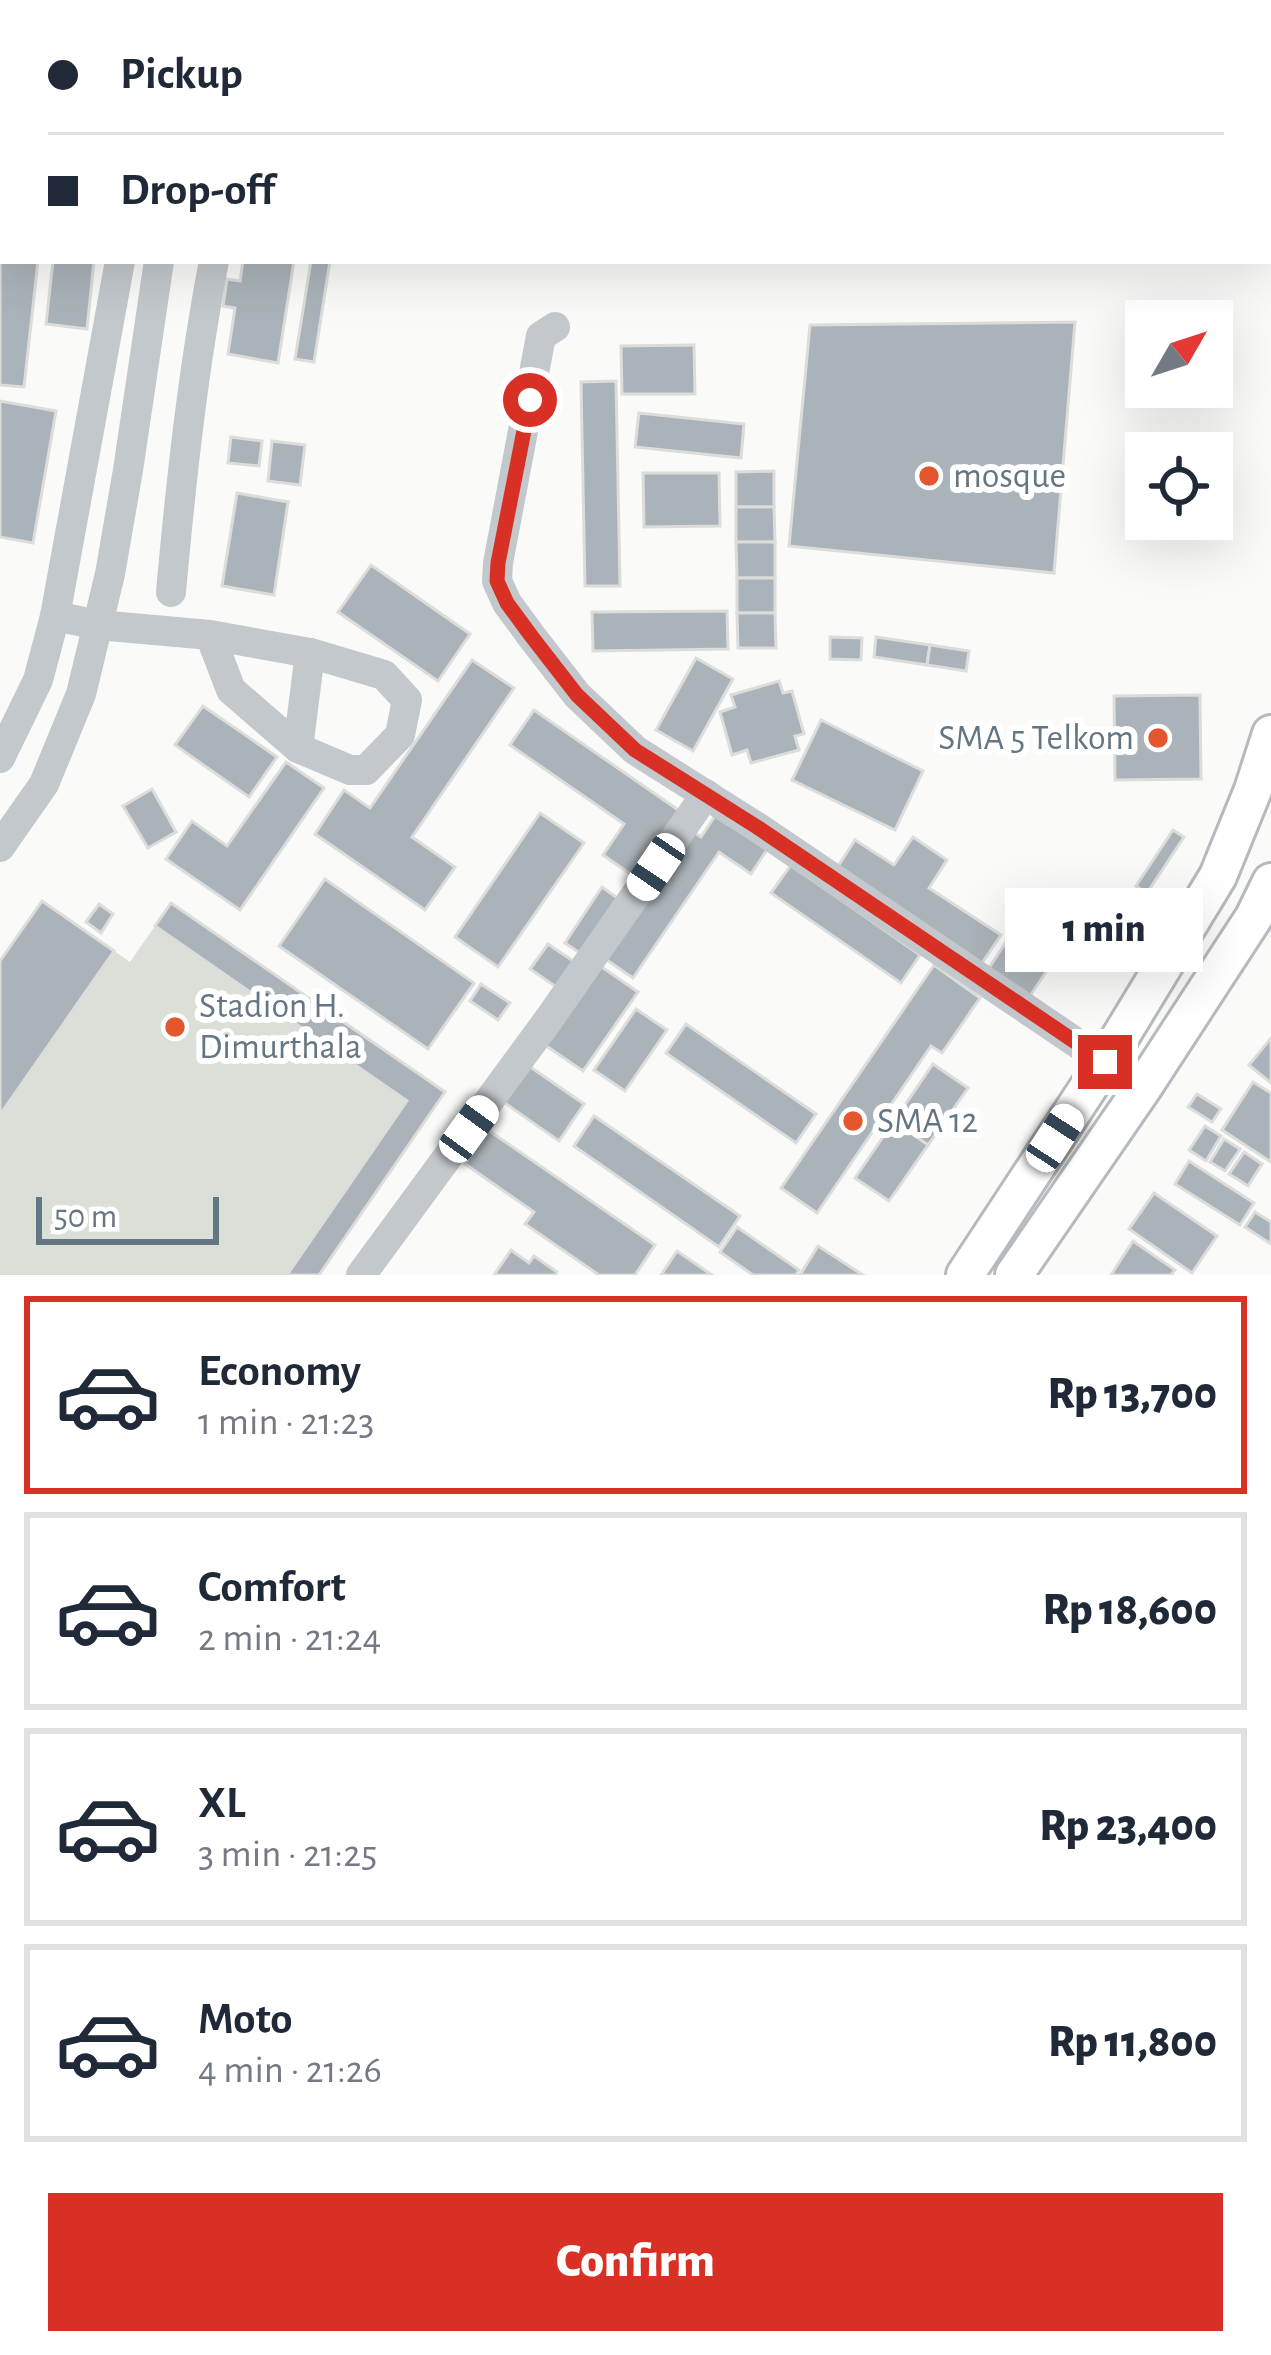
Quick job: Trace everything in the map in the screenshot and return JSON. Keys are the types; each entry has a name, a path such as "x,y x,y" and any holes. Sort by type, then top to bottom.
{"main road":[{"path":"965,1275 1105,1062 1218,876 1271,734"},
{"path":"1014,1275 1254,917 1271,882"},
{"path":"1105,1062 1144,1085"}],"street":[{"path":"0,758 38,680 55,616 119,264"},
{"path":"0,848 44,784 81,694 128,470 159,264"},
{"path":"171,592 181,485 214,264"},
{"path":"555,327 541,336 498,563 497,581 507,603 532,637 577,695 635,750 1105,1062"},
{"path":"148,340 200,345"},
{"path":"55,616 98,625 210,635 310,653 384,675 407,700 400,735 366,770 350,770 298,748 231,690 210,635"},
{"path":"298,748 310,653"},
{"path":"38,680 81,694"},
{"path":"361,1275 706,794"}],"shaded area":[{"name":"Stadion H. Dimurthala","path":"42,901 130,962 171,903 445,1092 319,1275 0,1275 0,961"}],"building":[{"path":"0,264 38,264 24,387 0,385"},
{"path":"53,264 94,264 87,329 46,324"},
{"path":"243,264 294,264 278,363 228,354 235,308 223,306 227,279 240,281"},
{"path":"311,264 330,264 314,362 295,359"},
{"name":"mosque","path":"1075,322 1054,573 789,546 810,325"},
{"path":"694,345 695,394 622,394 621,346"},
{"path":"616,381 620,586 585,586 581,382"},
{"path":"0,401 56,411 33,543 0,537"},
{"path":"639,413 744,424 741,458 635,447"},
{"path":"231,437 262,441 259,466 228,463"},
{"path":"272,441 305,445 300,485 268,481"},
{"path":"774,471 774,507 736,507 736,472"},
{"path":"643,473 719,473 720,526 644,527"},
{"path":"237,493 288,502 274,595 222,586"},
{"path":"736,507 774,507 775,542 736,542"},
{"path":"736,542 775,542 775,578 737,578"},
{"path":"371,565 470,634 438,681 338,612"},
{"path":"737,578 775,578 775,613 737,613"},
{"path":"727,611 728,649 593,651 592,612"},
{"path":"737,613 775,613 776,648 738,648"},
{"path":"830,637 862,638 861,660 830,659"},
{"path":"876,637 930,645 927,665 874,657"},
{"path":"930,645 969,651 966,671 927,665"},
{"path":"696,658 733,679 693,751 656,730"},
{"path":"472,660 514,688 412,837 455,867 425,910 315,834 344,790 370,808"},
{"path":"779,681 783,693 792,691 804,734 795,736 799,750 751,763 747,750 732,755 720,712 735,707 731,695"},
{"name":"SMA 5 Telkom","path":"1200,695 1201,779 1115,780 1114,696"},
{"path":"203,706 277,757 249,797 175,745"},
{"path":"534,710 684,814 639,880 603,855 624,824 510,745"},
{"path":"821,720 923,771 895,830 792,780"},
{"path":"286,762 324,788 240,910 166,859 192,821 227,846"},
{"path":"152,789 176,832 148,848 123,806"},
{"path":"540,813 584,843 498,967 455,937"},
{"path":"717,813 768,848 751,874 719,852 633,978 604,958 692,831 701,837"},
{"path":"1173,830 1184,837 1147,893 1136,886"},
{"path":"913,837 947,860 929,888 1001,935 978,969 833,874 855,840 894,865"},
{"path":"791,865 920,955 901,983 771,893"},
{"path":"325,879 474,983 428,1049 279,946"},
{"path":"602,887 623,902 586,957 565,943"},
{"path":"42,901 114,951 0,1115 0,961"},
{"path":"1032,902 1074,930 1028,999 987,971"},
{"path":"171,903 445,1092 319,1275 287,1275 407,1101 155,926"},
{"path":"99,904 113,914 101,933 86,922"},
{"path":"548,944 582,967 565,993 530,969"},
{"path":"596,963 638,992 583,1071 542,1043"},
{"name":"SMA 12","path":"934,965 980,998 942,1053 931,1046 817,1213 781,1188"},
{"path":"481,984 510,1003 498,1020 470,1001"},
{"path":"636,1009 667,1030 625,1091 594,1070"},
{"path":"686,1024 816,1114 796,1143 666,1053"},
{"path":"1271,1038 1271,1083 1249,1065"},
{"path":"526,1064 584,1104 559,1141 502,1101"},
{"path":"933,1064 968,1088 928,1145 894,1121"},
{"path":"1253,1082 1271,1093 1271,1162 1222,1130"},
{"path":"1197,1094 1221,1109 1212,1122 1188,1107"},
{"path":"594,1116 740,1216 719,1247 574,1146"},
{"path":"894,1121 928,1145 889,1201 855,1178"},
{"path":"1205,1126 1221,1136 1206,1161 1189,1150"},
{"path":"488,1130 655,1245 635,1275 599,1275 525,1224 534,1212 465,1164"},
{"path":"1224,1139 1240,1149 1225,1171 1210,1162"},
{"path":"1244,1152 1262,1164 1248,1186 1229,1174"},
{"path":"1189,1161 1254,1203 1240,1225 1175,1184"},
{"path":"1154,1193 1217,1236 1192,1273 1129,1229"},
{"path":"1255,1212 1271,1222 1271,1244 1245,1227"},
{"path":"737,1227 799,1270 796,1275 753,1275 720,1252"},
{"path":"1133,1241 1175,1270 1171,1275 1111,1275"},
{"path":"818,1246 863,1275 800,1275"},
{"path":"511,1250 529,1263 534,1256 557,1272 494,1275"},
{"path":"677,1251 712,1275 661,1275"}],"place":[{"name":"mosque","path":"929,476"},
{"name":"SMA 5 Telkom","path":"1158,738"},
{"name":"Stadion H. Dimurthala","path":"175,1027"},
{"name":"SMA 12","path":"853,1121"}],"route":[{"path":"530,400 497,581 507,603 577,695 635,750 1105,1062"}]}
